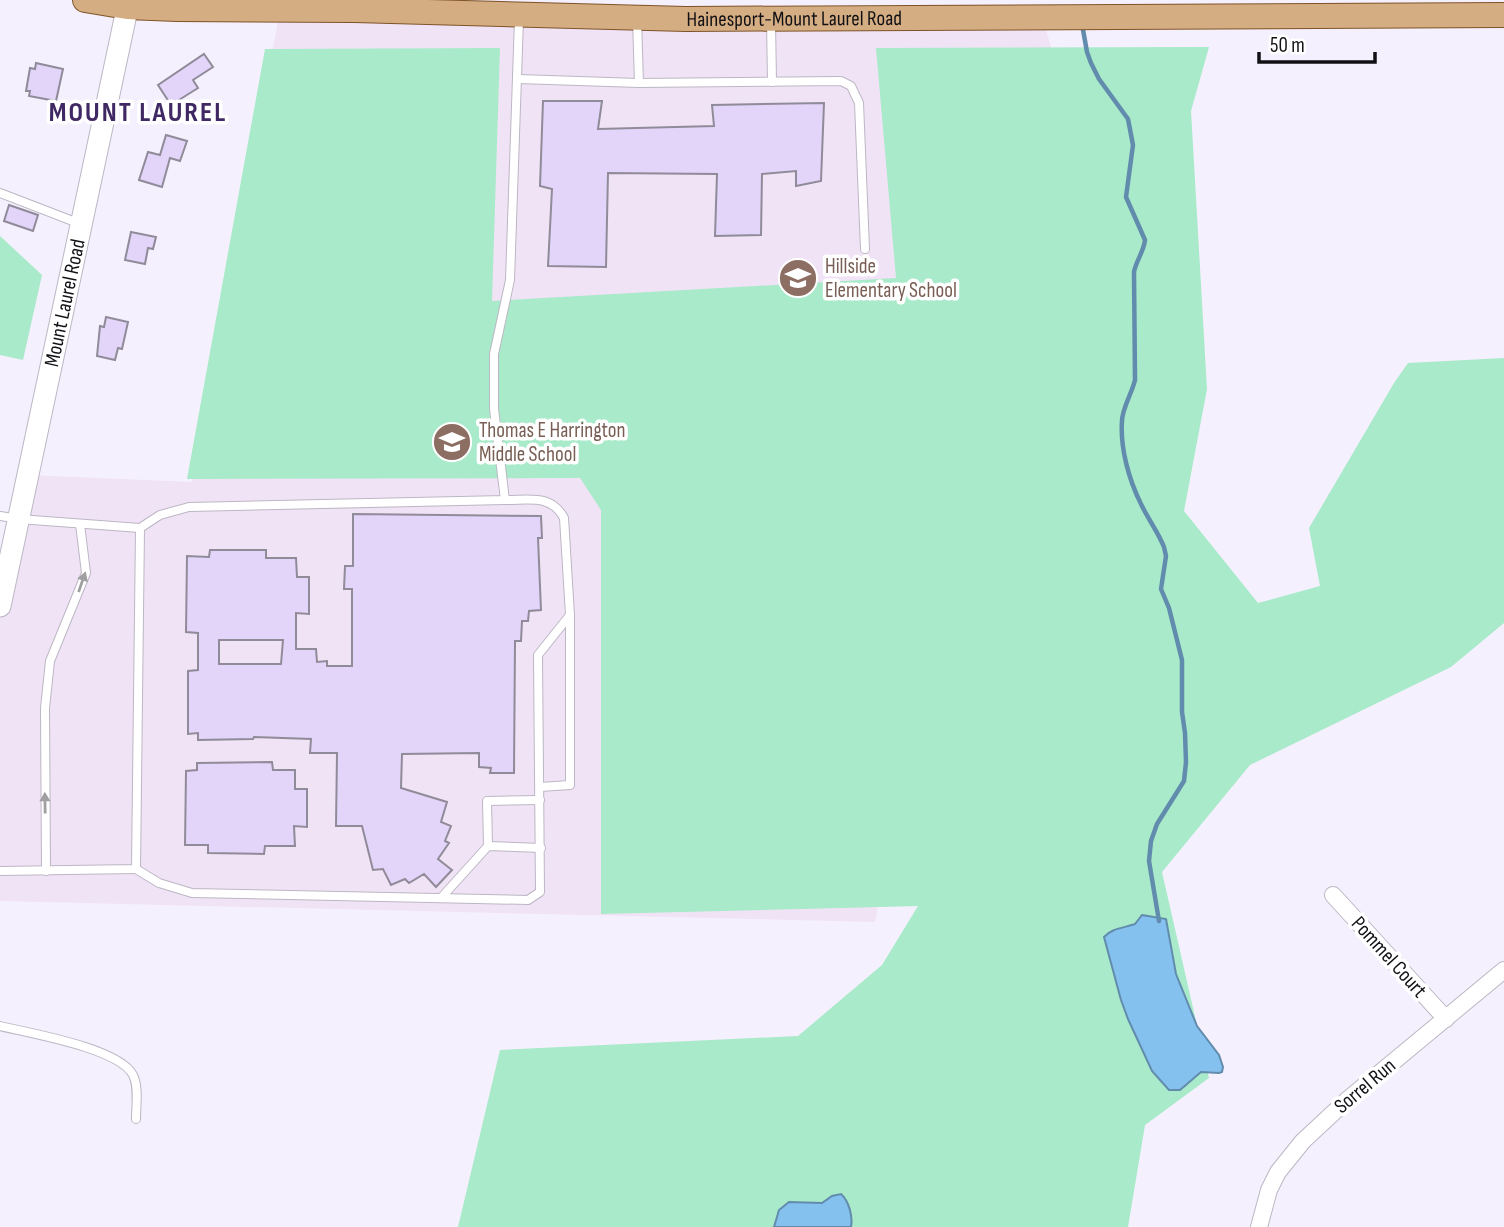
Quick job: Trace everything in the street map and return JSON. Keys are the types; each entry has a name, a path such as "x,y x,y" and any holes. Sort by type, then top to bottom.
{"main road":[{"name":"Hainesport-Mount Laurel Road","path":"85,0 637,18 1081,17 1197,12 1461,11 1504,15"},
{"name":"Mount Laurel Road","path":"0,606 9,518 81,224 128,3"}],"street":[{"name":"Pommel Court","path":"1333,895 1446,1019"},
{"name":"Sorrel Run","path":"1259,1227 1273,1181 1303,1140 1504,970"}],"lane":[{"path":"505,500 494,409 494,354 510,280 518,79 534,13"},
{"path":"637,18 639,83"},
{"path":"771,19 772,82"},
{"path":"518,79 639,83 841,81 851,86 859,103 865,249"},
{"path":"0,193 81,224"},
{"path":"9,518 140,528 160,515 189,507 548,501 558,507 564,518 570,615 570,785 540,787"},
{"path":"46,871 45,708 50,661 86,573 80,524"},
{"path":"136,869 140,528"},
{"path":"0,872 136,869 159,883 192,893 528,900 535,897 540,892 541,885 538,655 570,615"},
{"path":"441,898 488,846 487,801 540,800"},
{"path":"488,846 541,848"},
{"path":"0,1026 76,1044 123,1064 133,1075 136,1088 136,1119"}],"shaded area":[{"name":"Thomas E Harrington Middle School","path":"280,10 1042,17 1083,152 963,483 875,922 0,901 0,606 29,475 192,482"}],"green space":[{"path":"1209,47 1191,111 1207,389 1184,511 1258,603 1320,586 1309,528 1408,363 1504,358 1504,623 1451,667 1250,765 1162,872 1209,1078 1145,1125 1128,1227 458,1227 500,1050 798,1036 882,965 918,906 601,914 601,510 580,478 187,479 265,49 500,48 492,301 896,278 876,48"},
{"path":"0,236 42,275 23,360 0,355"}],"water":[{"path":"1142,915 1166,919 1176,974 1197,1026 1219,1055 1223,1067 1219,1073 1201,1072 1180,1090 1169,1090 1152,1071 1121,1000 1104,937 1114,930 1135,924"},
{"path":"841,1194 850,1209 851,1227 774,1227 779,1210 789,1202 822,1203"}],"building":[{"path":"204,54 213,67 193,80 198,88 171,105 158,85"},
{"path":"36,63 63,69 56,101 29,96 30,91 26,91 30,68 35,69"},
{"path":"543,101 602,101 598,129 714,126 712,105 824,103 821,181 796,186 796,171 762,174 761,235 715,236 717,174 608,173 606,267 548,266 552,189 540,186"},
{"path":"166,135 187,141 180,161 170,158 162,187 139,180 148,152 160,155"},
{"path":"9,205 38,215 33,231 4,221"},
{"path":"131,232 156,237 153,249 148,248 145,264 125,260"},
{"path":"106,317 128,322 122,349 118,348 115,360 97,356 100,326 104,327"},
{"path":"353,514 541,516 542,538 538,538 541,610 529,611 528,621 522,621 521,641 515,641 514,773 490,773 491,768 479,767 479,753 402,754 401,788 447,802 441,822 451,826 445,841 449,843 438,859 452,870 436,887 424,874 409,883 405,879 391,885 383,869 373,870 362,826 336,826 337,753 310,753 311,739 254,737 198,740 198,733 188,734 188,671 198,670 198,633 186,632 187,556 209,557 210,550 266,550 266,558 296,558 297,577 309,577 309,614 296,613 296,649 316,649 317,662 327,661 327,666 352,666 352,589 344,589 345,566 353,566","holes":["219,640 283,640 281,664 219,664"]},
{"path":"272,762 273,770 295,770 295,789 307,789 307,827 294,826 295,846 265,846 264,854 208,853 208,845 185,845 186,771 197,770 197,763"}],"waterway":[{"path":"1082,24 1091,63 1099,79 1128,119 1133,145 1126,197 1145,240 1134,272 1135,380 1122,416 1122,442 1133,485 1164,547 1166,556 1161,589 1169,608 1182,660 1186,762 1184,781 1157,824 1151,841 1149,861 1159,921"}],"place":[{"name":"Hillside Elementary School","path":"798,278"},
{"name":"Thomas E Harrington Middle School","path":"452,442"}],"district":[{"name":"MOUNT LAUREL","path":"138,112"}]}
